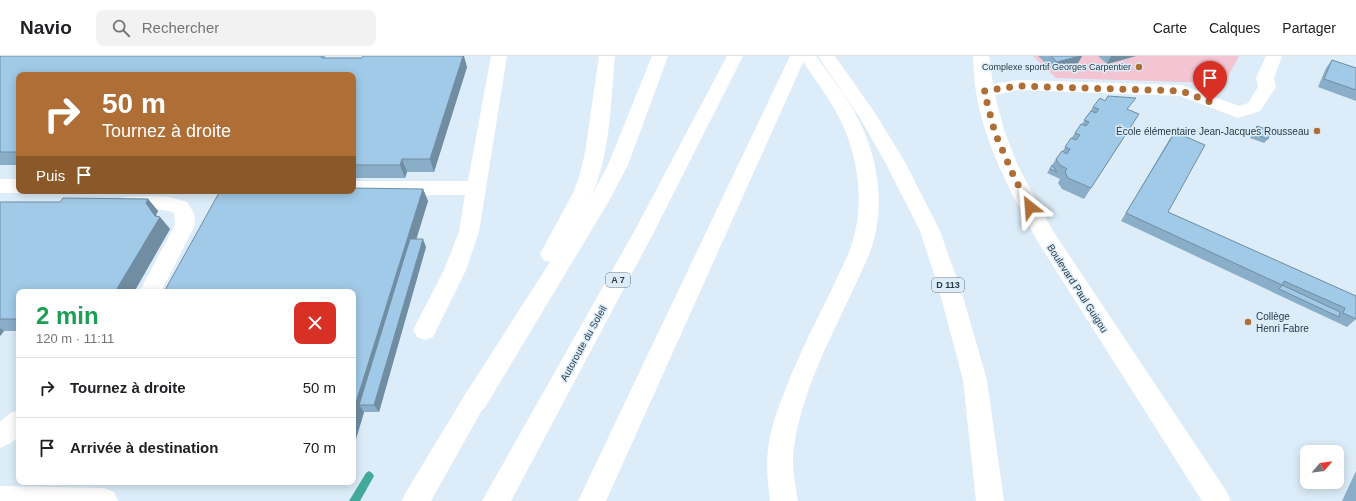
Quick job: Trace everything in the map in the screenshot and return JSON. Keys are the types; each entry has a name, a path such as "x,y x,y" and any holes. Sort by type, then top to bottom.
{"main road":[{"path":"425,330 454,270 466,238 477,188 499,56"},
{"path":"475,401 583,193 590,174 595,153 607,56"},
{"path":"416,501 475,401 599,201 618,165 660,56"},
{"name":"Autoroute du Soleil","path":"496,501 644,232 735,56"},
{"path":"592,501 798,56"},
{"path":"784,501 780,478 781,447 788,417 801,380 858,258 867,229 869,216 869,199 860,147 847,98 807,56"},
{"name":"D 113","path":"826,56 847,98 895,162 930,231 950,290 975,380 990,501"},
{"path":"984,91 1018,86 1182,91 1238,112 1254,107 1267,87 1265,78 1274,56"},
{"path":"981,60 1018,86"},
{"name":"Boulevard Paul Guigou","path":"981,60 984,91 995,133 1012,172 1053,249 1217,501"},
{"path":"0,186 16,193"},
{"path":"356,188 477,188"},
{"path":"0,205 21,195"},
{"path":"108,204 169,204 180,207 185,215 185,225 152,289"},
{"path":"0,436 16,424"},
{"path":"0,499 104,501"}],"shaded area":[{"name":"Complexe sportif Georges Carpentier","path":"1033,56 1239,56 1226,80 1216,83 1056,78"}],"building":[{"path":"0,56 321,56 322,58 362,58 363,56 463,56 430,159 402,159 400,165 356,165 356,72 16,72 16,152 0,152"},
{"path":"1051,56 1080,56 1057,62"},
{"path":"1332,60 1356,68 1356,90 1324,79"},
{"path":"1108,96 1136,98 1127,109 1139,114 1091,188 1068,178 1065,172 1067,169 1060,165 1056,159 1062,151 1067,154 1070,149 1065,147 1071,138 1076,140 1080,135 1075,133 1081,124 1086,126 1089,122 1084,120 1091,111 1096,113 1099,109 1093,107 1100,98 1105,101"},
{"path":"1257,126 1271,131 1268,139 1254,134"},
{"path":"1175,132 1205,145 1168,212 1356,296 1356,319 1343,313 1345,308 1284,281 1282,285 1126,213"},
{"path":"1052,165 1057,172 1050,169"},
{"path":"356,188 423,189 356,402 356,289 166,289 218,194 356,194"},
{"path":"63,198 148,199 146,203 155,216 160,217 117,289 16,289 16,319 0,319 0,202 60,202"},
{"path":"410,239 423,239 374,405 359,405"},
{"path":"1282,285 1340,312 1339,317 1279,289"}],"waterway":[{"path":"354,501 369,476"}],"place":[{"name":"Complexe sportif Georges Carpentier","path":"1139,67"},
{"name":"École élémentaire Jean-Jacques Rousseau","path":"1317,131"},
{"name":"Collège Henri Fabre","path":"1248,322"}],"route":[{"path":"1030,207 1015,179 995,133 984,91 1018,86 1182,91 1210,102"}]}
